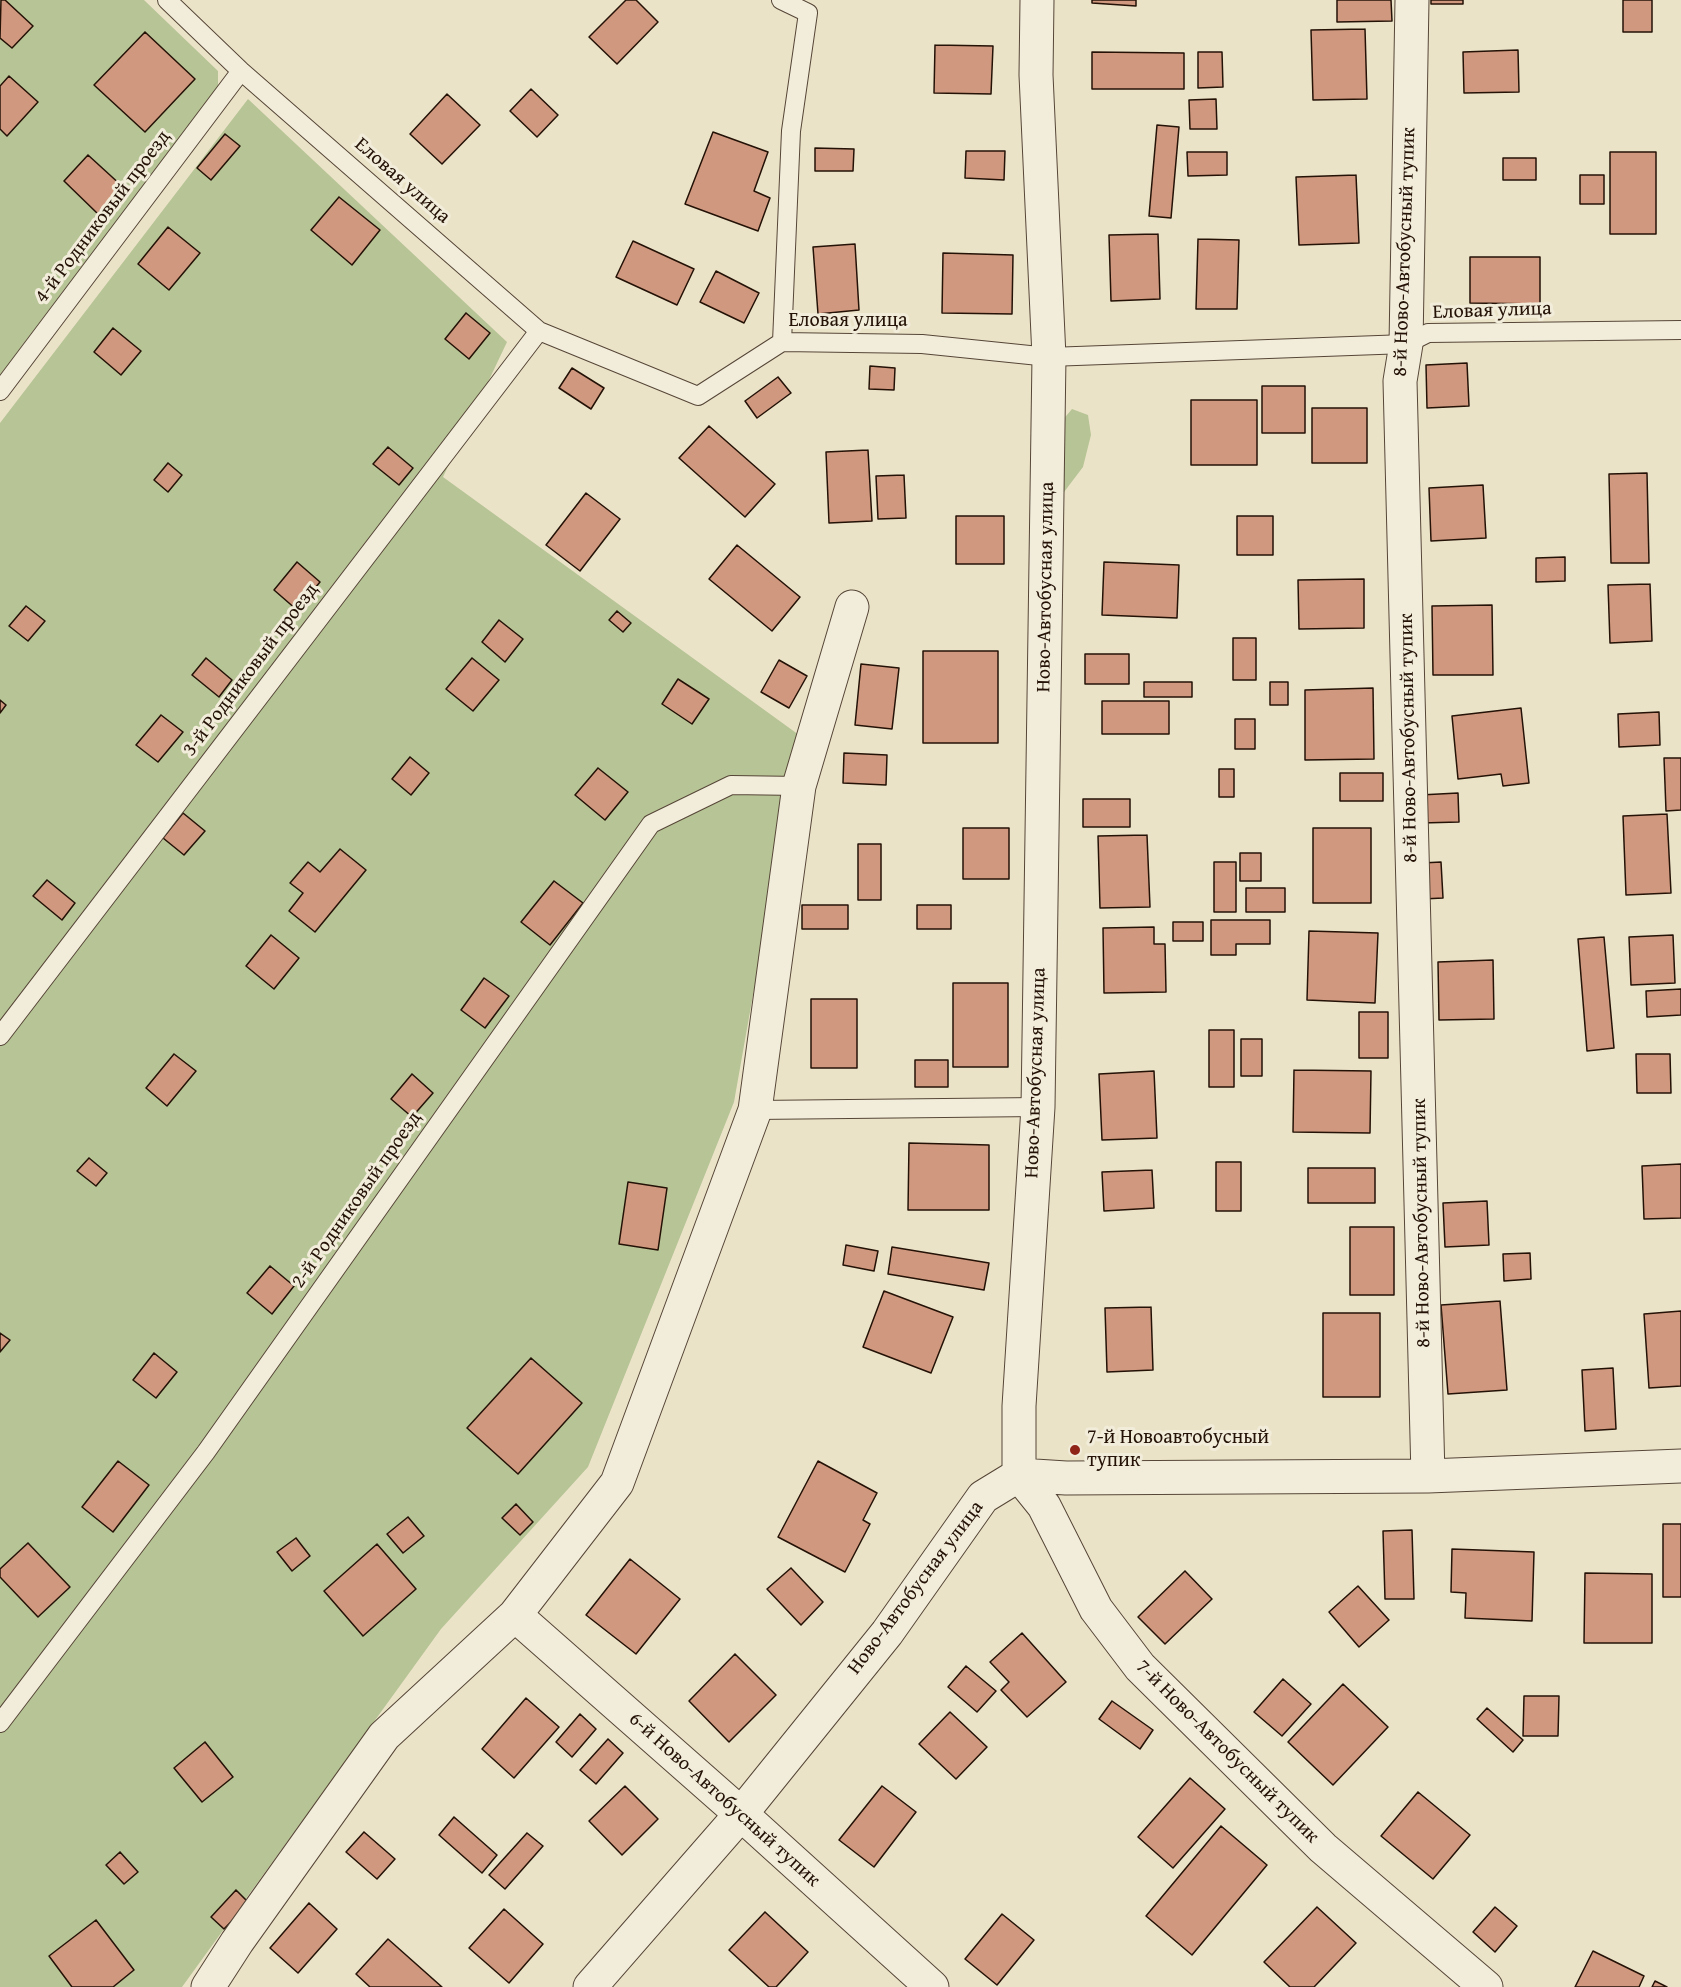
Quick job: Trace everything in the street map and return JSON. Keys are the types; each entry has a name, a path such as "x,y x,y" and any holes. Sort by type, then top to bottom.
{"street":[{"name":"Ново-Автобусная улица","path":"590,1987 741,1814 886,1633 983,1497 1019,1475 1019,1406 1038,1107 1049,357 1036,75 1037,0"},
{"name":"8-й Ново-Автобусный тупик","path":"1412,0 1406,344 1400,381 1428,1476"},
{"path":"208,1987 237,1942 384,1736 515,1615 617,1483 755,1110 799,786 852,607"},
{"path":"1019,1475 1066,1478 1428,1476 1681,1466"},
{"name":"7-й Ново-Автобусный тупик","path":"1019,1475 1044,1506 1096,1609 1140,1667 1323,1848 1486,1987"},
{"name":"6-й Ново-Автобусный тупик","path":"515,1615 741,1814 932,1987"}],"lane":[{"name":"Еловая улица","path":"167,0 241,71 539,331 698,396 782,342 922,344 1049,357 1406,344 1428,333 1681,330"},
{"path":"781,0 808,13 791,131 782,342"},
{"name":"4-й Родниковый проезд","path":"0,391 241,71"},
{"name":"3-й Родниковый проезд","path":"0,1036 539,331"},
{"name":"2-й Родниковый проезд","path":"0,1724 206,1452 651,824 731,785 799,786"},
{"path":"755,1110 1038,1107"}],"green space":[{"path":"0,0 144,0 218,71 218,86 0,375"},
{"path":"248,99 507,342 443,477 799,735 734,1102 588,1467 441,1629 182,1987 0,1987 0,423"},
{"path":"1072,409 1088,415 1091,435 1083,467 1058,500 1055,429"}],"building":[{"path":"1,0 5,0 33,26 12,48 0,38"},
{"path":"626,0 636,0 658,22 617,64 589,37"},
{"path":"1092,0 1136,0 1136,6 1092,3"},
{"path":"1337,0 1391,0 1392,21 1337,22"},
{"path":"1431,0 1463,0 1463,4 1431,4"},
{"path":"1623,0 1652,0 1652,32 1623,32"},
{"path":"1365,29 1367,99 1313,100 1311,30"},
{"path":"145,32 195,79 145,132 94,85"},
{"path":"935,45 993,46 991,94 934,93"},
{"path":"1518,50 1519,92 1464,93 1463,52"},
{"path":"1092,52 1184,53 1184,89 1092,89"},
{"path":"1198,52 1222,52 1223,87 1198,88"},
{"path":"9,76 38,102 7,136 0,129 0,86"},
{"path":"531,89 558,115 537,137 510,111"},
{"path":"447,94 480,125 442,164 410,134"},
{"path":"1216,99 1217,129 1190,129 1189,100"},
{"path":"1157,125 1179,127 1171,218 1149,216"},
{"path":"713,132 768,152 754,191 770,198 758,231 685,204"},
{"path":"225,134 240,146 211,180 197,168"},
{"path":"815,148 854,149 853,171 815,171"},
{"path":"966,151 1005,151 1004,180 965,178"},
{"path":"1187,152 1227,152 1227,175 1188,176"},
{"path":"1610,152 1656,152 1656,234 1610,234"},
{"path":"88,155 123,187 98,214 64,181"},
{"path":"1503,158 1536,158 1536,180 1503,180"},
{"path":"1356,175 1359,243 1299,245 1296,177"},
{"path":"1580,175 1604,175 1604,204 1580,204"},
{"path":"339,197 380,230 352,265 311,230"},
{"path":"168,227 200,253 169,290 138,264"},
{"path":"1158,234 1160,299 1111,301 1109,235"},
{"path":"1198,239 1239,240 1237,309 1196,309"},
{"path":"633,241 694,269 677,305 616,277"},
{"path":"855,244 859,310 818,314 813,247"},
{"path":"943,253 1013,255 1012,314 942,313"},
{"path":"1470,257 1540,257 1540,304 1470,303"},
{"path":"716,271 759,293 744,323 700,302"},
{"path":"466,313 490,333 469,359 445,339"},
{"path":"113,328 141,351 121,375 94,352"},
{"path":"1467,363 1469,406 1427,408 1426,365"},
{"path":"870,366 895,368 894,390 869,389"},
{"path":"572,368 604,388 591,409 559,388"},
{"path":"778,377 791,393 757,418 745,401"},
{"path":"1262,386 1305,386 1305,433 1262,433"},
{"path":"1191,400 1257,400 1257,465 1191,465"},
{"path":"1312,408 1367,408 1367,463 1312,463"},
{"path":"709,426 775,484 745,517 679,458"},
{"path":"388,447 413,468 399,485 373,464"},
{"path":"868,450 872,521 829,523 826,452"},
{"path":"168,463 182,475 168,492 154,480"},
{"path":"1647,473 1649,563 1611,563 1609,474"},
{"path":"904,475 906,518 878,519 876,476"},
{"path":"1483,485 1486,538 1431,541 1429,488"},
{"path":"586,493 620,519 580,571 546,545"},
{"path":"956,516 1004,516 1004,564 956,564"},
{"path":"1237,516 1273,516 1273,555 1237,555"},
{"path":"737,545 800,597 772,631 709,579"},
{"path":"1565,557 1565,581 1536,582 1536,558"},
{"path":"297,562 320,582 297,610 274,590"},
{"path":"1104,562 1179,565 1177,618 1102,615"},
{"path":"1364,579 1364,628 1299,629 1298,580"},
{"path":"1650,584 1652,641 1610,643 1608,585"},
{"path":"1492,605 1493,675 1433,675 1432,606"},
{"path":"26,606 45,621 28,641 9,626"},
{"path":"617,611 631,623 623,632 609,620"},
{"path":"499,620 523,639 505,662 482,642"},
{"path":"1233,638 1256,638 1256,680 1233,680"},
{"path":"923,651 998,651 998,743 923,743"},
{"path":"1085,654 1129,654 1129,684 1085,684"},
{"path":"206,658 232,680 219,697 192,675"},
{"path":"472,658 499,680 473,711 446,689"},
{"path":"779,660 807,676 789,708 761,692"},
{"path":"861,664 899,668 892,729 855,725"},
{"path":"678,679 709,699 692,724 662,704"},
{"path":"1144,682 1192,682 1192,697 1144,697"},
{"path":"1270,682 1288,682 1288,705 1270,705"},
{"path":"1373,688 1374,759 1305,760 1305,690"},
{"path":"0,700 6,705 0,713"},
{"path":"1102,701 1169,701 1169,734 1102,734"},
{"path":"1521,708 1529,783 1503,786 1501,774 1458,779 1452,716"},
{"path":"1659,712 1660,745 1619,747 1618,714"},
{"path":"161,715 183,732 158,762 136,745"},
{"path":"1235,719 1255,719 1255,749 1235,749"},
{"path":"844,753 887,755 886,785 843,783"},
{"path":"410,757 429,773 411,795 392,779"},
{"path":"1664,758 1681,758 1681,810 1666,811"},
{"path":"598,768 628,792 605,820 575,795"},
{"path":"1219,769 1234,769 1234,797 1219,797"},
{"path":"1340,773 1383,773 1383,801 1340,801"},
{"path":"1458,793 1459,822 1421,823 1420,795"},
{"path":"1083,799 1130,799 1130,827 1083,827"},
{"path":"183,813 205,831 184,855 163,838"},
{"path":"1667,814 1671,893 1626,895 1623,816"},
{"path":"963,828 1009,828 1009,879 963,879"},
{"path":"1313,828 1371,828 1371,903 1313,903"},
{"path":"1147,835 1150,907 1100,908 1098,836"},
{"path":"858,844 881,844 881,900 858,900"},
{"path":"340,849 366,870 315,932 289,911 303,893 290,883 308,862 320,872"},
{"path":"1240,853 1261,853 1261,881 1240,881"},
{"path":"1214,862 1236,862 1236,912 1214,912"},
{"path":"1441,862 1443,898 1423,899 1422,863"},
{"path":"47,880 75,903 62,920 33,896"},
{"path":"554,881 583,903 550,945 521,922"},
{"path":"1246,888 1285,888 1285,912 1246,912"},
{"path":"802,905 848,905 848,929 802,929"},
{"path":"917,905 951,905 951,929 917,929"},
{"path":"1211,920 1270,920 1270,944 1236,944 1236,955 1211,955"},
{"path":"1173,922 1203,922 1203,941 1173,941"},
{"path":"1154,927 1154,944 1165,944 1166,992 1104,993 1103,928"},
{"path":"1309,931 1378,933 1375,1003 1307,1000"},
{"path":"271,935 299,958 274,989 246,966"},
{"path":"1673,935 1675,983 1631,985 1629,937"},
{"path":"1604,937 1614,1048 1587,1051 1578,939"},
{"path":"1493,960 1494,1019 1439,1020 1438,962"},
{"path":"484,978 509,996 485,1028 461,1010"},
{"path":"953,983 1008,983 1008,1067 953,1067"},
{"path":"1681,989 1681,1015 1647,1017 1646,991"},
{"path":"811,999 857,999 857,1068 811,1068"},
{"path":"1359,1012 1388,1012 1388,1058 1359,1058"},
{"path":"1209,1030 1234,1030 1234,1087 1209,1087"},
{"path":"1241,1039 1262,1039 1262,1076 1241,1076"},
{"path":"174,1054 196,1071 167,1106 146,1088"},
{"path":"1636,1054 1670,1054 1671,1093 1637,1093"},
{"path":"915,1060 948,1060 948,1087 915,1087"},
{"path":"1294,1070 1371,1071 1370,1133 1293,1132"},
{"path":"1154,1071 1157,1138 1102,1140 1099,1074"},
{"path":"412,1074 433,1093 412,1117 391,1099"},
{"path":"909,1143 989,1145 989,1210 908,1210"},
{"path":"89,1158 107,1173 96,1186 77,1171"},
{"path":"1216,1162 1241,1162 1241,1211 1216,1211"},
{"path":"1681,1164 1681,1218 1644,1219 1642,1166"},
{"path":"1308,1168 1375,1168 1375,1203 1308,1203"},
{"path":"1152,1170 1154,1208 1104,1211 1102,1172"},
{"path":"628,1182 667,1188 658,1250 619,1244"},
{"path":"1487,1201 1489,1245 1445,1247 1443,1203"},
{"path":"1350,1227 1394,1227 1394,1295 1350,1295"},
{"path":"846,1245 878,1251 874,1271 843,1265"},
{"path":"892,1247 989,1263 984,1290 888,1274"},
{"path":"1530,1253 1531,1279 1504,1281 1503,1254"},
{"path":"270,1266 294,1286 272,1314 247,1293"},
{"path":"884,1291 953,1317 931,1373 863,1347"},
{"path":"1500,1301 1507,1390 1448,1394 1441,1305"},
{"path":"1151,1307 1153,1370 1107,1372 1105,1308"},
{"path":"1681,1311 1681,1386 1649,1388 1644,1314"},
{"path":"1323,1313 1380,1313 1380,1397 1323,1397"},
{"path":"0,1333 10,1340 0,1352"},
{"path":"154,1353 177,1372 156,1398 133,1380"},
{"path":"531,1358 582,1403 518,1474 467,1428"},
{"path":"1613,1368 1616,1429 1585,1431 1582,1370"},
{"path":"118,1461 149,1485 113,1532 82,1507"},
{"path":"818,1461 877,1493 863,1520 870,1524 845,1572 778,1537"},
{"path":"516,1504 533,1522 520,1535 502,1518"},
{"path":"408,1517 424,1536 403,1553 387,1534"},
{"path":"1663,1524 1681,1524 1681,1597 1663,1597"},
{"path":"1412,1530 1414,1599 1385,1599 1383,1531"},
{"path":"296,1538 310,1556 292,1571 277,1552"},
{"path":"28,1543 70,1587 38,1617 0,1577 0,1569"},
{"path":"377,1544 416,1589 363,1636 324,1591"},
{"path":"1452,1549 1534,1552 1532,1621 1465,1618 1466,1593 1451,1592"},
{"path":"630,1559 680,1599 636,1654 586,1615"},
{"path":"791,1568 823,1602 801,1625 767,1589"},
{"path":"1185,1571 1212,1599 1165,1644 1138,1617"},
{"path":"1585,1573 1652,1574 1652,1643 1584,1643"},
{"path":"1358,1586 1389,1620 1359,1647 1329,1612"},
{"path":"1022,1633 1066,1682 1027,1717 1001,1690 1009,1682 990,1662"},
{"path":"735,1654 776,1695 729,1742 689,1701"},
{"path":"966,1666 996,1691 977,1712 948,1687"},
{"path":"1283,1679 1311,1704 1282,1736 1254,1712"},
{"path":"1343,1684 1388,1727 1333,1785 1288,1742"},
{"path":"1524,1696 1559,1696 1558,1736 1523,1736"},
{"path":"526,1698 559,1727 514,1778 482,1749"},
{"path":"1112,1701 1153,1730 1140,1749 1099,1719"},
{"path":"1487,1708 1523,1740 1513,1752 1477,1719"},
{"path":"950,1712 987,1747 956,1779 919,1744"},
{"path":"580,1714 596,1729 572,1757 556,1742"},
{"path":"608,1739 623,1753 596,1784 580,1770"},
{"path":"205,1742 233,1777 202,1802 174,1768"},
{"path":"1190,1778 1225,1809 1173,1868 1138,1837"},
{"path":"625,1786 658,1819 622,1855 589,1821"},
{"path":"882,1786 916,1812 874,1867 839,1840"},
{"path":"1418,1792 1470,1835 1433,1879 1381,1836"},
{"path":"454,1817 497,1855 482,1873 439,1835"},
{"path":"1221,1826 1267,1865 1192,1955 1146,1916"},
{"path":"364,1832 395,1859 377,1879 346,1852"},
{"path":"527,1833 543,1846 505,1889 489,1875"},
{"path":"120,1852 138,1872 124,1884 106,1865"},
{"path":"236,1890 249,1903 224,1929 211,1917"},
{"path":"309,1903 337,1929 298,1973 270,1948"},
{"path":"1317,1907 1356,1943 1314,1987 1290,1987 1264,1962"},
{"path":"1495,1907 1517,1926 1495,1952 1473,1932"},
{"path":"504,1909 543,1944 509,1983 469,1948"},
{"path":"765,1912 808,1952 776,1987 769,1987 729,1950"},
{"path":"1002,1914 1034,1940 997,1985 965,1959"},
{"path":"96,1920 134,1970 113,1987 72,1987 49,1956"},
{"path":"388,1939 442,1987 370,1987 356,1974"},
{"path":"1593,1951 1644,1976 1639,1987 1575,1987"},
{"path":"1655,1981 1667,1987 1652,1987"}],"place":[{"name":"7-й Новоавтобусный тупик","path":"1075,1450"}]}
